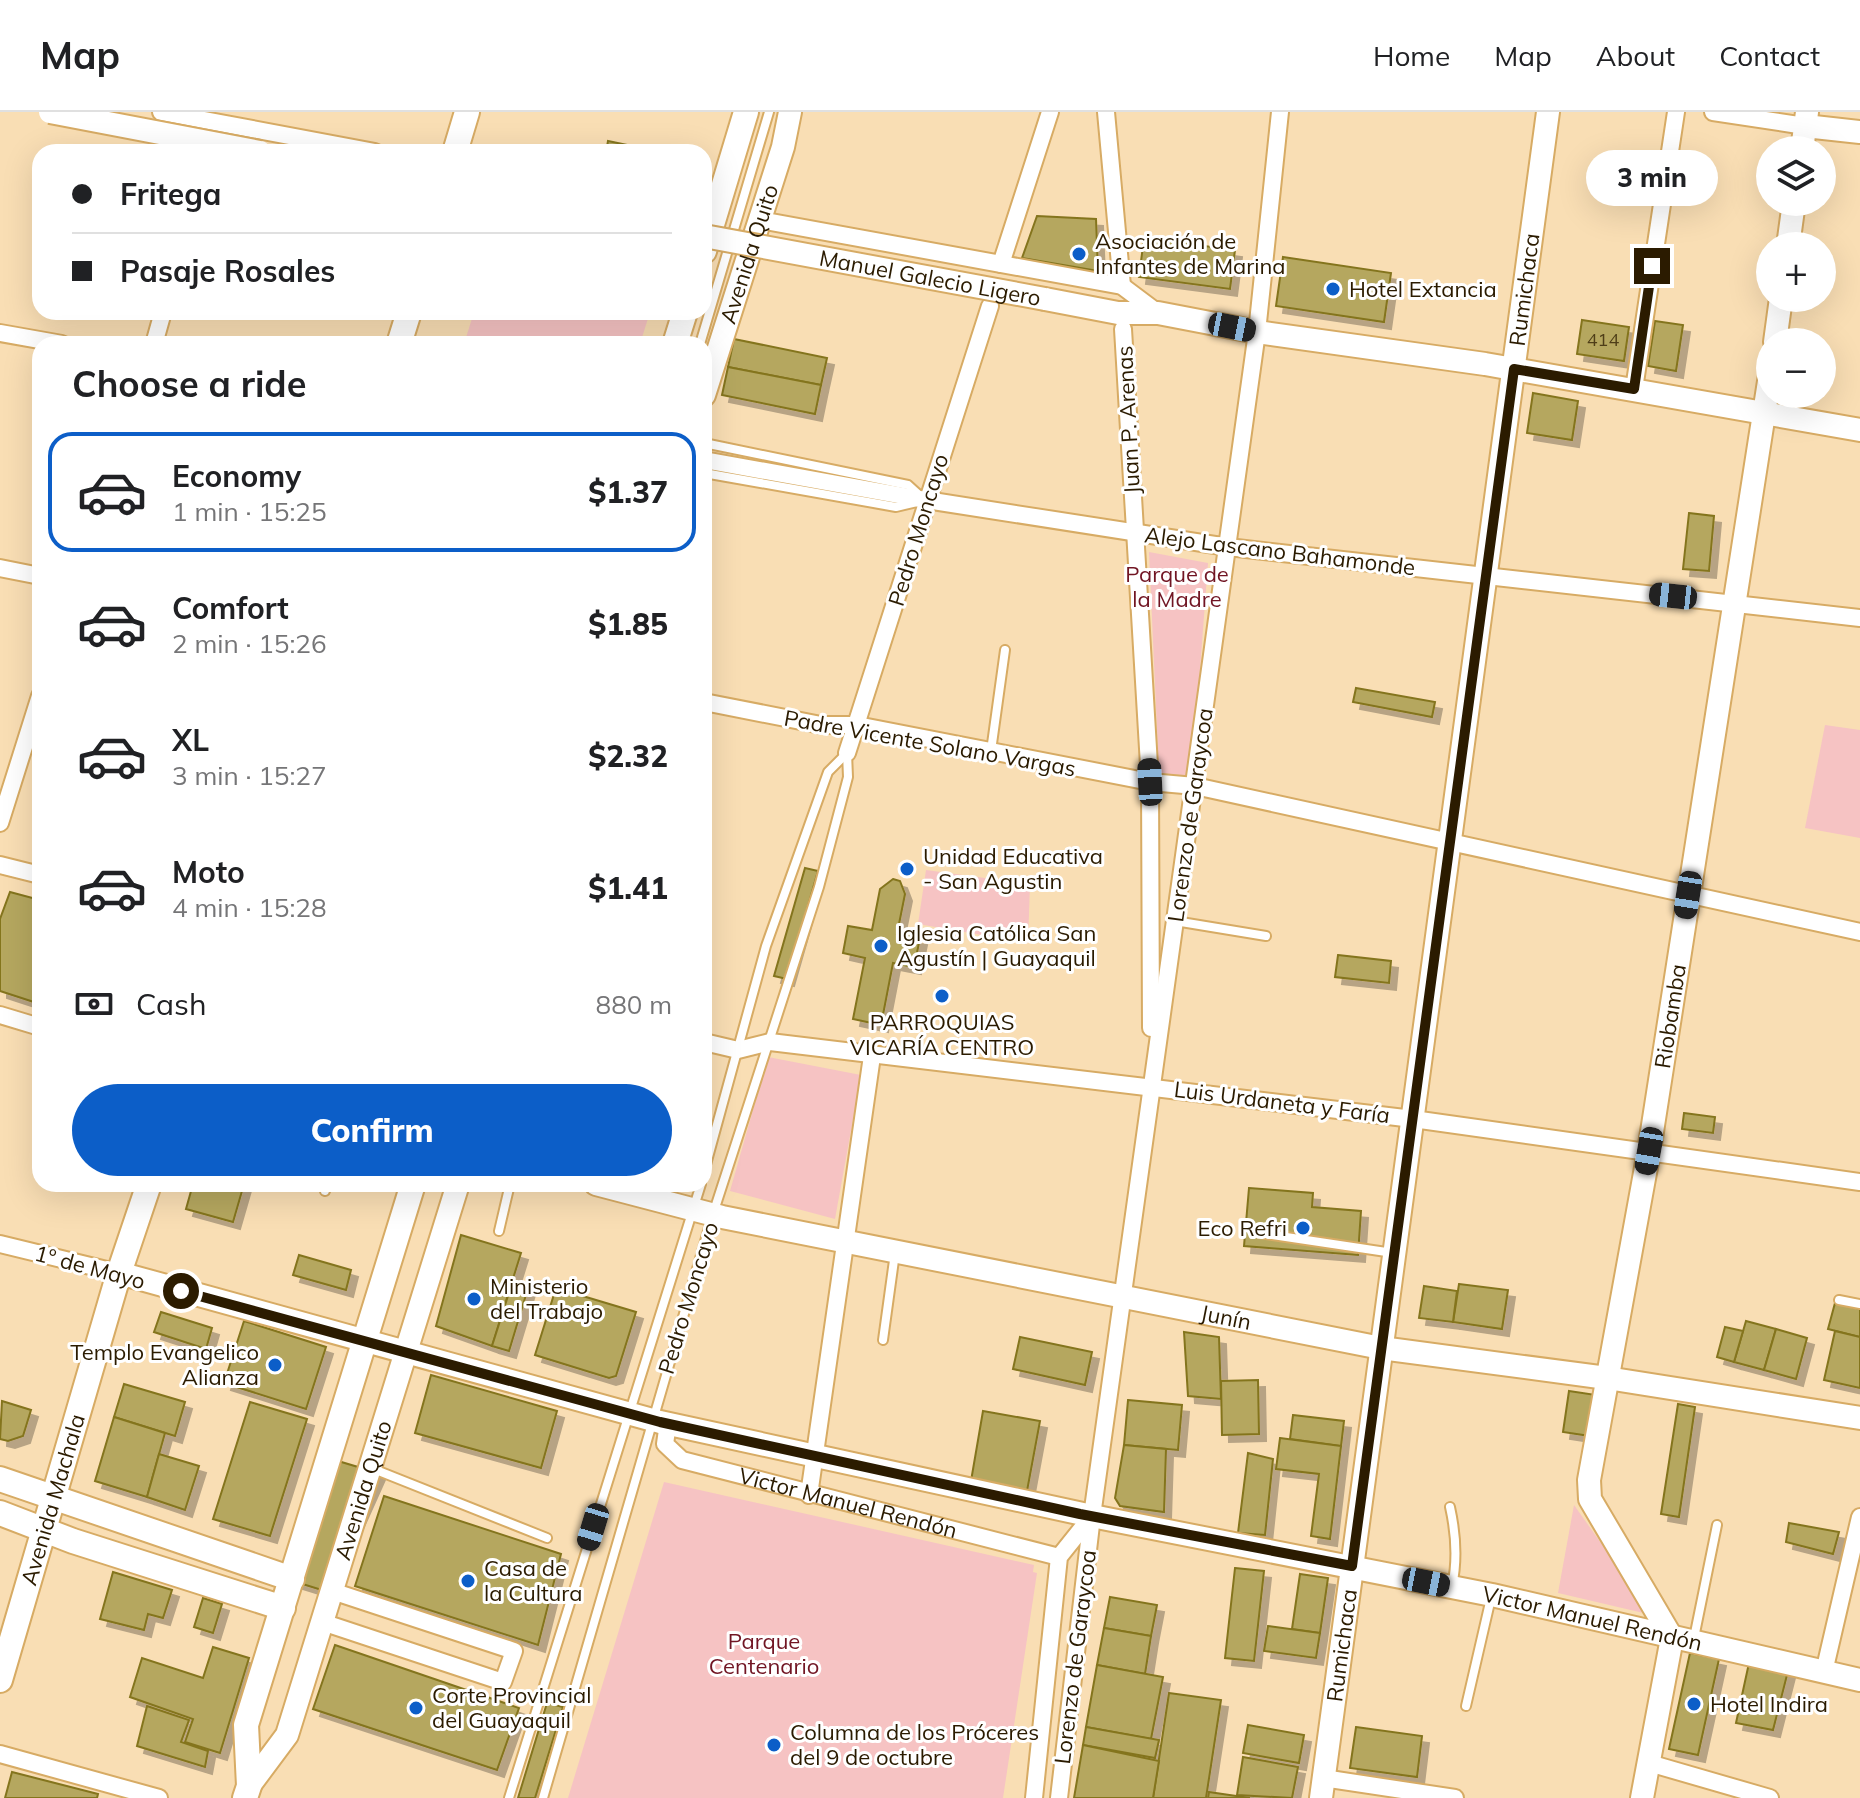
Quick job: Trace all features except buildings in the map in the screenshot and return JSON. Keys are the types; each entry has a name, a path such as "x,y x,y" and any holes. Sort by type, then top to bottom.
{"main road":[{"path":"457,144 467,112"},
{"name":"Avenida Quito","path":"712,206 746,112"},
{"name":"Avenida Machala","path":"0,1680 119,1273 146,1192"},
{"name":"Avenida Quito","path":"247,1792 246,1725 411,1192"},
{"path":"5,1481 292,1579"},
{"path":"5,1481 45,1531"},
{"path":"0,1513 45,1531 283,1608"}],"street":[{"path":"50,112 218,144"},
{"path":"161,112 220,118 339,144"},
{"name":"Avenida Quito","path":"712,370 760,220 790,112"},
{"path":"1001,264 1050,112"},
{"path":"1106,112 1122,286"},
{"name":"Lorenzo de Garaycoa","path":"1059,1798 1092,1516 1257,332 1280,112"},
{"name":"Rumichaca","path":"1322,1788 1548,112"},
{"path":"1634,389 1676,112"},
{"path":"1713,112 1806,119 1860,132"},
{"path":"212,144 220,118"},
{"name":"Manuel Galecio Ligero","path":"760,220 1122,286 1158,313"},
{"name":"Manuel Galecio Ligero","path":"712,237 1118,313 1158,313 1257,332 1514,369 1860,430"},
{"name":"Pedro Moncayo","path":"847,753 990,306"},
{"name":"Juan P. Arenas","path":"1123,329 1150,782 1151,1086"},
{"path":"0,333 32,339"},
{"name":"Riobamba","path":"1683,1640 1590,1499 1589,1480 1649,1151 1766,408"},
{"name":"Alejo Lascano Bahamonde","path":"712,461 926,500 1228,547 1860,618"},
{"path":"0,568 32,574"},
{"name":"Padre Vicente Solano Vargas","path":"712,704 821,725 857,725 1150,782 1195,786 1860,932"},
{"path":"0,823 32,721"},
{"path":"0,865 32,873"},
{"path":"0,1015 32,1025"},
{"name":"Luis Urdaneta y Faría","path":"712,1044 738,1050 770,1042 1151,1086 1413,1119 1860,1182"},
{"path":"809,1495 843,1241 872,1056"},
{"name":"Avenida Quito","path":"247,1792 287,1735 456,1192"},
{"name":"Junín","path":"627,1192 703,1212 895,1252 1381,1348 1607,1378 1860,1418"},
{"name":"1º de Mayo","path":"0,1244 119,1273 365,1342"},
{"name":"Victor Manuel Rendón","path":"365,1342 660,1421 1092,1516 1492,1595 1860,1680"},
{"name":"Victor Manuel Rendón","path":"660,1421 665,1444 682,1460 1059,1557"},
{"name":"Lorenzo de Garaycoa","path":"1034,1798 1059,1557 1092,1516"},
{"path":"1824,1672 1860,1517"},
{"path":"322,1622 503,1682 514,1651 332,1591"},
{"path":"1642,1798 1683,1640"},
{"path":"0,1754 159,1798"},
{"path":"1649,1763 1770,1798"},
{"path":"1322,1788 1455,1798"}],"lane":[{"path":"712,304 769,112"},
{"path":"712,445 908,485 926,500"},
{"path":"712,474 896,507 926,500"},
{"path":"991,751 1005,650"},
{"name":"Pedro Moncayo","path":"712,1189 770,1042 834,832 848,777 847,753"},
{"name":"Pedro Moncayo","path":"712,1143 766,946 804,833 828,772 847,753"},
{"path":"1175,921 1266,936"},
{"path":"499,1231 508,1192"},
{"name":"Pedro Moncayo","path":"543,1798 660,1421 703,1212 702,1192"},
{"name":"Pedro Moncayo","path":"509,1798 628,1413 711,1192"},
{"path":"1259,1233 1394,1253"},
{"path":"883,1340 895,1252"},
{"path":"1839,1300 1860,1304"},
{"path":"370,1468 547,1538"},
{"path":"1450,1507 1456,1532 1456,1567 1451,1587"},
{"path":"1683,1640 1717,1525"},
{"path":"1466,1706 1492,1595"}],"green space":[{"path":"472,320 648,320 642,336 466,336"},
{"name":"Parque de la Madre","path":"1149,552 1208,563 1192,776 1159,773"},
{"path":"1825,725 1860,730 1860,838 1805,828"},
{"path":"926,870 1030,884 1028,943 918,924"},
{"path":"768,1057 861,1075 835,1219 730,1191"},
{"name":"Parque Centenario","path":"664,1482 1034,1565 1033,1572 1037,1573 1003,1798 568,1798"},
{"path":"1574,1505 1652,1615 1558,1593"}],"place":[{"name":"Asociación de Infantes de Marina","path":"1079,254"},
{"name":"Hotel Extancia","path":"1333,289"},
{"name":"Unidad Educativa - San Agustin","path":"907,869"},
{"name":"Iglesia Católica San Agustín | Guayaquil","path":"881,946"},
{"name":"PARROQUIAS VICARÍA CENTRO","path":"942,996"},
{"name":"Eco Refri","path":"1303,1228"},
{"name":"Ministerio del Trabajo","path":"474,1299"},
{"name":"Templo Evangelico Alianza","path":"275,1365"},
{"name":"Casa de la Cultura","path":"468,1581"},
{"name":"Hotel Indira","path":"1694,1704"},
{"name":"Corte Provincial del Guayaquil","path":"416,1708"},
{"name":"Columna de los Próceres del 9 de octubre","path":"774,1745"}],"route":[{"path":"181,1291 660,1422 814,1453 1080,1514 1352,1566 1514,369 1634,389 1652,266"}]}
